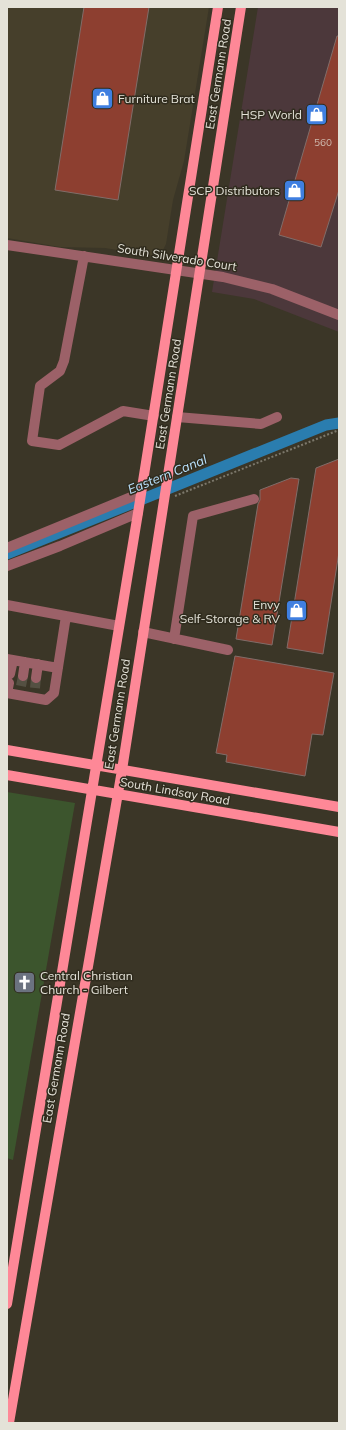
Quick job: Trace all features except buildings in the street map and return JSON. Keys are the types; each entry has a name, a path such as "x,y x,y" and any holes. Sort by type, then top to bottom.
{"main road":[{"name":"East Germann Road","path":"7,1304 120,626 218,7"},
{"name":"East Germann Road","path":"9,1423 122,770 241,7"},
{"name":"South Lindsay Road","path":"7,750 339,807"},
{"name":"South Lindsay Road","path":"7,775 339,832"}],"street":[{"name":"South Silverado Court","path":"7,245 223,277 272,289 339,315"},
{"path":"84,256 64,362 60,371 40,386 32,441 59,445 122,411 154,416"},
{"path":"177,417 261,424 277,417"},
{"path":"7,548 141,493"},
{"path":"174,638 193,516 254,499"},
{"path":"7,566 138,513"},
{"path":"7,605 120,626"},
{"path":"58,668 10,660 10,678 7,693 21,686 35,688 46,700 54,693 58,668 66,616"},
{"path":"143,632 228,650"},
{"path":"21,686 25,662"},
{"path":"35,688 38,664"}],"path":[{"path":"164,501 339,430"}],"shaded area":[{"path":"7,7 209,7 184,161 173,200 166,244 162,252 154,256 105,248 60,247 7,238"},
{"path":"258,7 339,7 339,332 254,299 212,292"}],"green space":[{"name":"Central Christian Church - Gilbert","path":"7,792 75,803 13,1160 7,1158"}],"waterway":[{"name":"Eastern Canal","path":"7,554 326,425 339,423"}],"tunnel":[{"path":"21,686 23,676"},
{"path":"35,688 36,678"}],"place":[{"name":"Furniture Brat","path":"102,98"},
{"name":"HSP World","path":"317,114"},
{"name":"SCP Distributors","path":"295,190"},
{"name":"Envy Self-Storage & RV","path":"296,611"},
{"name":"Central Christian Church - Gilbert","path":"25,982"}]}
